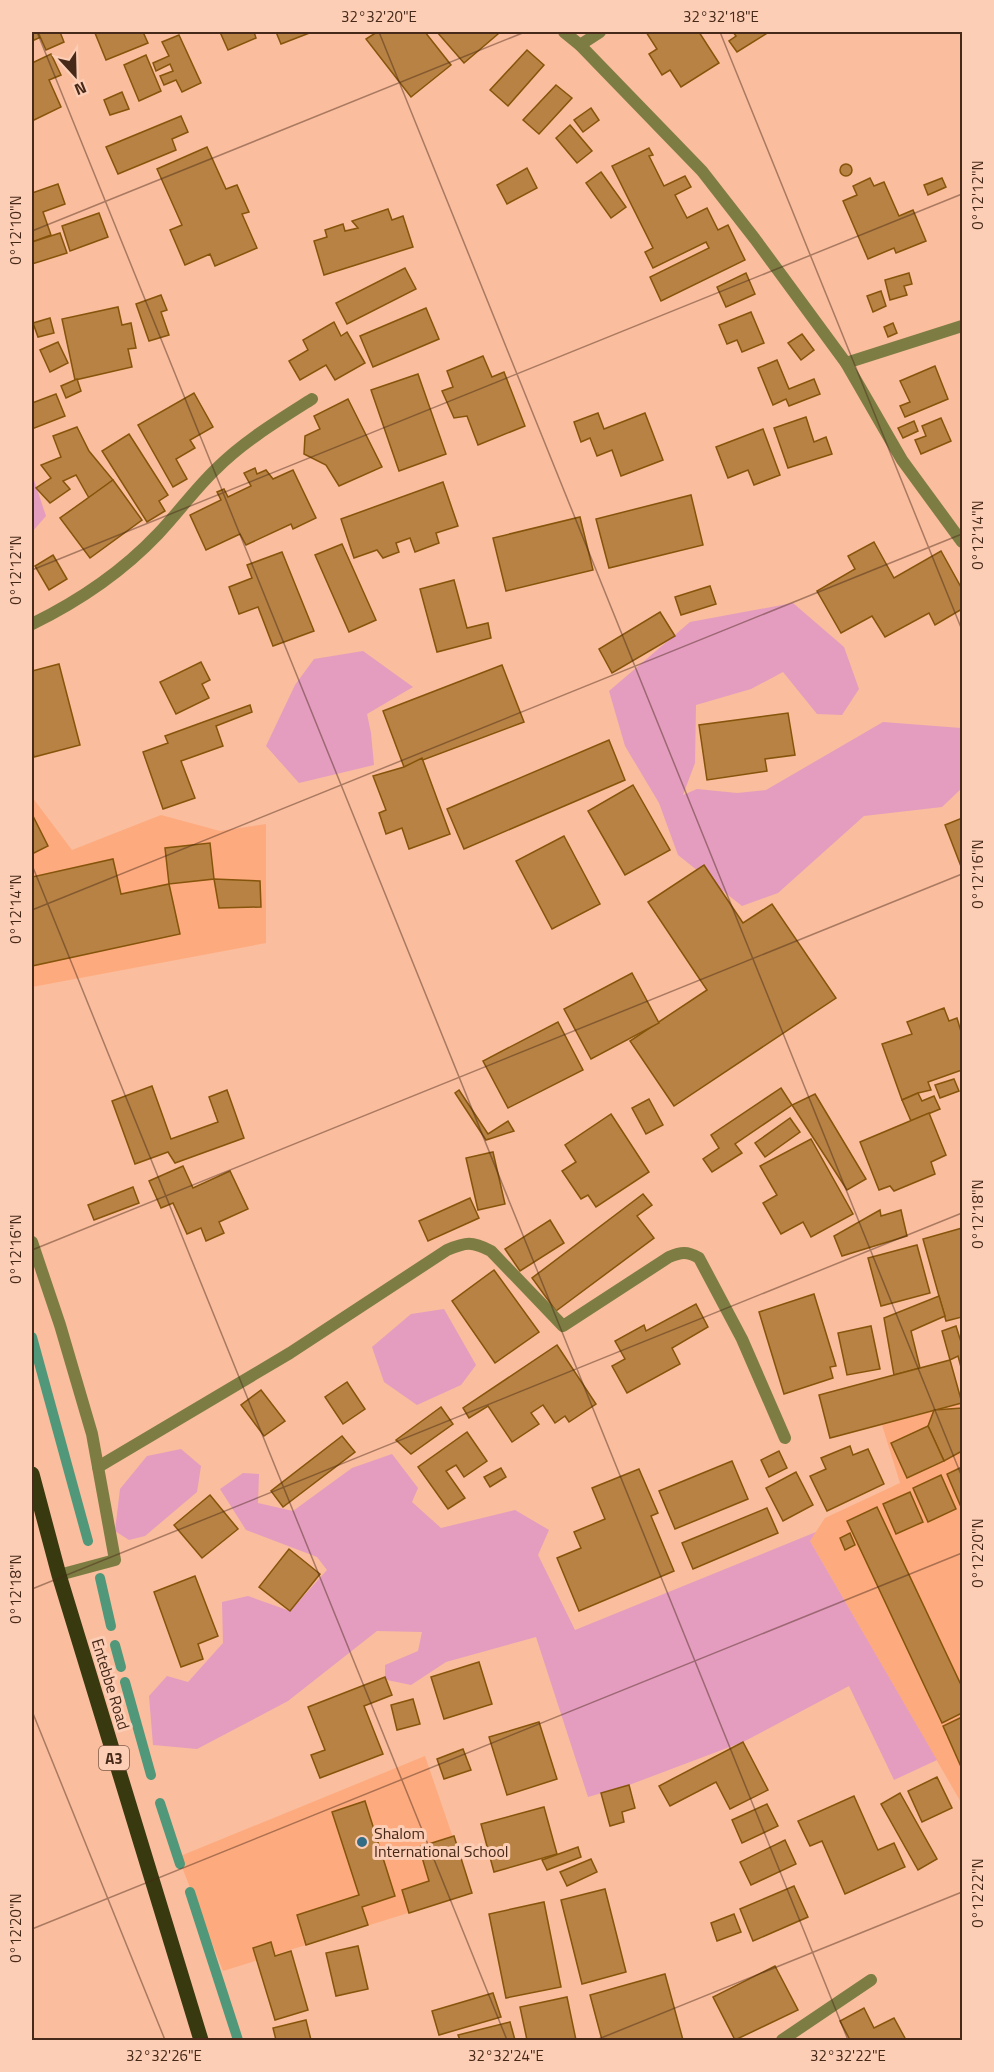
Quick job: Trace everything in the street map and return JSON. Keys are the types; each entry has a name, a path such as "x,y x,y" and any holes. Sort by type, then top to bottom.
{"main road":[{"name":"Entebbe Road","path":"32,1474 59,1575 201,2040"}],"street":[{"path":"564,32 580,45 702,171 846,363 902,460 963,542"},
{"path":"580,45 600,32"},
{"path":"846,363 963,326"},
{"path":"32,624 63,609 116,574 157,535 216,468 261,432 312,399"},
{"path":"32,1242 64,1335 92,1434 115,1560 59,1575"},
{"path":"98,1467 290,1353 447,1250 463,1244 476,1243 491,1251 563,1326 669,1257 681,1252 699,1258 742,1339 785,1438"},
{"path":"782,2040 871,1980"}],"shaded area":[{"path":"32,474 46,516 32,532"},
{"path":"793,603 844,647 859,689 842,715 817,714 783,672 751,689 696,705 695,763 683,795 697,789 737,793 766,790 883,722 961,728 962,788 942,807 864,816 778,893 742,906 678,855 659,803 625,746 609,691 690,622"},
{"path":"363,651 413,687 367,714 374,765 299,783 266,746 295,685 314,659"},
{"path":"32,797 72,850 161,815 220,831 266,824 266,943 32,987"},
{"path":"444,1309 476,1365 461,1385 417,1405 384,1382 372,1347 411,1314"},
{"path":"962,1403 962,1804 810,1541 825,1518 900,1483 882,1425"},
{"path":"181,1449 201,1466 197,1492 145,1536 129,1540 115,1531 120,1489 147,1456"},
{"path":"392,1454 418,1488 412,1502 441,1528 515,1510 549,1530 538,1555 575,1630 816,1532 810,1541 937,1760 894,1780 849,1686 743,1742 629,1785 588,1797 536,1637 446,1662 411,1685 387,1680 385,1665 418,1651 422,1632 377,1631 288,1701 197,1749 153,1745 149,1696 167,1676 188,1682 223,1643 222,1602 248,1596 290,1611 327,1570 317,1557 246,1530 220,1489 243,1473 259,1474 258,1503 293,1511 352,1468"},
{"path":"425,1756 472,1893 223,1971 178,1857"}],"building":[{"path":"32,32 38,32 41,37 32,41"},
{"path":"38,32 60,32 64,42 46,50"},
{"path":"143,32 148,43 106,60 95,33"},
{"path":"220,32 254,32 256,38 228,50"},
{"path":"276,32 312,32 281,44"},
{"path":"377,32 425,32 451,65 411,97 366,39"},
{"path":"437,32 496,32 498,34 464,63"},
{"path":"646,32 699,32 719,63 681,87 670,70 662,75 649,54 657,49"},
{"path":"733,32 769,32 737,52 729,41 736,36"},
{"path":"179,35 201,83 182,92 176,80 164,85 160,76 173,71 170,64 156,71 153,63 169,56 162,42"},
{"path":"527,50 544,65 508,106 490,90"},
{"path":"51,54 61,75 49,80 61,107 32,121 32,63"},
{"path":"146,55 161,91 139,101 124,65"},
{"path":"556,85 572,98 539,134 523,120"},
{"path":"122,92 129,109 110,115 104,100"},
{"path":"591,108 599,120 583,132 574,120"},
{"path":"181,116 188,132 172,139 176,150 118,174 106,147"},
{"path":"570,125 592,151 577,163 556,138"},
{"path":"207,147 226,189 237,185 249,212 242,214 257,248 215,266 210,254 185,265 170,230 182,225 157,169"},
{"path":"649,148 653,155 649,156 664,186 685,176 691,187 675,195 687,218 707,208 718,230 728,225 745,260 661,301 650,277 709,248 706,242 653,268 645,252 653,248 612,166"},
{"path":"846,164 852,170 846,176 840,170"},
{"path":"527,168 537,188 507,204 497,185"},
{"path":"601,172 626,207 611,218 586,183"},
{"path":"870,178 874,186 884,182 899,216 913,210 926,241 896,253 894,248 868,259 843,201 857,195 853,186"},
{"path":"942,178 946,187 928,195 924,185"},
{"path":"58,184 65,204 43,212 51,235 32,242 32,193"},
{"path":"388,209 392,220 403,216 413,247 324,275 314,241 327,237 325,230 343,224 345,231 358,228 352,221"},
{"path":"99,213 108,237 70,251 62,226"},
{"path":"60,233 67,253 32,264 32,242"},
{"path":"405,268 416,289 347,324 336,303"},
{"path":"746,273 755,294 726,307 717,287"},
{"path":"909,273 912,284 904,286 907,295 890,300 885,280"},
{"path":"881,291 886,306 873,312 867,296"},
{"path":"161,295 167,310 161,312 169,335 149,341 136,304"},
{"path":"118,307 122,325 131,323 136,348 128,349 132,367 75,380 62,319"},
{"path":"426,308 439,339 373,367 360,336"},
{"path":"751,312 764,343 742,352 737,340 727,344 719,325"},
{"path":"50,318 54,333 38,337 33,323"},
{"path":"334,322 341,336 347,332 365,363 335,380 326,365 300,380 289,361 308,350 303,340"},
{"path":"893,323 897,333 888,337 884,327"},
{"path":"802,334 814,350 801,360 788,343"},
{"path":"58,342 68,363 50,372 40,350"},
{"path":"483,356 492,377 504,372 525,426 478,445 467,416 454,418 442,391 453,387 447,371"},
{"path":"777,360 789,389 814,379 820,394 789,406 786,399 773,405 758,368"},
{"path":"935,366 948,399 905,417 900,406 910,402 900,381"},
{"path":"418,374 446,454 399,471 371,390"},
{"path":"77,379 81,391 66,398 61,386"},
{"path":"194,393 213,427 190,440 195,448 176,459 187,479 173,487 138,425"},
{"path":"56,394 65,416 32,429 32,403"},
{"path":"348,399 382,467 339,486 326,465 304,454 305,436 320,429 314,416"},
{"path":"598,413 604,429 645,413 663,460 621,476 612,450 597,456 590,438 581,442 574,422"},
{"path":"806,417 814,442 826,437 832,454 788,468 774,428"},
{"path":"941,418 951,441 921,454 915,440 926,436 922,426"},
{"path":"914,421 918,431 903,438 898,428"},
{"path":"77,427 89,451 113,480 89,498 76,475 63,481 70,489 50,503 36,488 51,478 41,465 61,457 53,436"},
{"path":"763,429 780,475 754,485 748,470 728,478 716,447"},
{"path":"129,434 168,495 159,501 165,511 147,522 102,451"},
{"path":"255,468 257,474 266,470 273,479 293,470 316,518 293,529 291,524 246,545 240,534 206,550 190,515 221,500 217,492 224,489 228,497 251,486 244,473"},
{"path":"113,480 142,520 90,558 60,518"},
{"path":"443,482 458,526 436,533 439,543 415,552 410,538 396,543 399,552 383,558 377,550 354,558 341,519"},
{"path":"691,495 703,545 609,568 596,519"},
{"path":"580,517 593,570 506,591 493,538"},
{"path":"874,542 894,578 941,551 962,589 962,609 935,625 929,613 885,637 872,616 841,633 817,591 855,569 848,556"},
{"path":"342,544 376,620 349,632 315,555"},
{"path":"282,552 314,631 273,646 258,607 239,614 229,587 252,578 247,565"},
{"path":"53,555 67,579 49,590 35,566"},
{"path":"454,580 467,628 488,623 491,638 437,652 420,589"},
{"path":"710,586 716,604 681,615 675,597"},
{"path":"660,612 675,636 612,673 599,649"},
{"path":"201,662 210,680 202,684 209,698 176,714 160,682"},
{"path":"59,664 80,745 34,757 32,749 32,671"},
{"path":"502,665 524,722 404,767 383,711"},
{"path":"250,705 252,712 216,726 223,746 181,761 195,798 163,809 143,752 168,743 165,736"},
{"path":"788,713 795,755 765,759 767,771 707,780 699,725"},
{"path":"609,740 625,780 464,849 447,809"},
{"path":"422,758 450,834 409,849 402,828 386,834 379,813 386,810 373,776 404,767"},
{"path":"633,785 670,850 625,875 588,811"},
{"path":"32,814 48,846 32,854"},
{"path":"962,818 962,869 945,825"},
{"path":"564,836 600,904 552,929 516,861"},
{"path":"210,843 214,879 169,884 165,848"},
{"path":"113,859 121,894 169,884 180,934 32,966 32,877"},
{"path":"704,865 743,923 772,904 836,998 674,1106 630,1041 707,990 648,902"},
{"path":"214,879 260,881 261,907 219,908"},
{"path":"632,973 659,1023 591,1059 564,1009"},
{"path":"944,1008 949,1021 957,1018 962,1035 962,1070 928,1082 931,1090 902,1100 882,1044 912,1034 907,1022"},
{"path":"558,1022 583,1070 508,1108 483,1061"},
{"path":"954,1079 959,1091 940,1098 935,1085"},
{"path":"152,1086 171,1139 218,1122 209,1097 227,1090 244,1138 175,1163 168,1152 135,1164 112,1101"},
{"path":"781,1088 792,1105 735,1144 742,1153 712,1172 703,1159 719,1148 711,1135"},
{"path":"459,1090 488,1134 508,1121 514,1131 486,1140 455,1093"},
{"path":"918,1093 922,1101 934,1096 940,1109 911,1121 902,1100"},
{"path":"815,1094 866,1179 847,1190 792,1105"},
{"path":"649,1099 663,1125 646,1134 632,1108"},
{"path":"929,1113 946,1155 931,1162 935,1174 894,1191 890,1186 879,1190 860,1142"},
{"path":"611,1114 649,1172 596,1207 588,1195 581,1199 562,1171 576,1162 565,1145"},
{"path":"790,1118 800,1132 765,1157 755,1143"},
{"path":"811,1139 853,1214 811,1237 803,1222 781,1234 763,1203 777,1195 760,1166"},
{"path":"493,1152 505,1204 478,1210 466,1158"},
{"path":"183,1166 193,1188 230,1171 248,1209 219,1222 224,1233 206,1241 201,1228 187,1234 173,1203 161,1208 149,1181"},
{"path":"133,1187 139,1203 94,1220 88,1205"},
{"path":"643,1194 652,1205 637,1216 654,1238 556,1311 532,1278"},
{"path":"470,1198 479,1218 428,1241 419,1221"},
{"path":"880,1210 881,1216 901,1210 907,1236 842,1256 834,1236"},
{"path":"550,1220 564,1243 520,1271 505,1249"},
{"path":"962,1228 962,1317 946,1321 923,1239"},
{"path":"917,1245 930,1293 881,1306 868,1258"},
{"path":"494,1270 539,1332 495,1363 452,1301"},
{"path":"814,1294 836,1366 830,1367 833,1378 784,1394 759,1312"},
{"path":"939,1296 945,1316 911,1331 920,1368 894,1375 884,1318"},
{"path":"696,1304 708,1327 672,1348 680,1364 627,1393 612,1366 625,1359 615,1341 644,1325 646,1331"},
{"path":"871,1326 880,1369 847,1375 838,1333"},
{"path":"956,1326 962,1345 962,1371 958,1356 950,1360 942,1331"},
{"path":"557,1345 596,1404 569,1422 565,1416 555,1423 543,1405 531,1413 539,1424 512,1442 488,1406 469,1418 463,1408"},
{"path":"950,1360 962,1403 830,1438 819,1395"},
{"path":"347,1382 365,1409 343,1424 325,1397"},
{"path":"261,1390 285,1421 264,1436 241,1405"},
{"path":"441,1407 453,1424 411,1454 396,1440"},
{"path":"962,1408 962,1451 944,1461 928,1426 934,1410"},
{"path":"928,1426 944,1461 907,1478 891,1443"},
{"path":"467,1432 487,1461 464,1477 456,1465 446,1471 465,1498 448,1509 418,1467"},
{"path":"342,1436 355,1452 283,1507 271,1491"},
{"path":"850,1446 853,1455 868,1449 884,1484 827,1511 810,1476 826,1469 821,1458"},
{"path":"779,1451 787,1468 769,1477 761,1460"},
{"path":"732,1461 748,1499 675,1529 659,1491"},
{"path":"962,1467 962,1506 961,1507 947,1474"},
{"path":"501,1468 506,1477 490,1487 484,1477"},
{"path":"639,1469 658,1513 651,1516 674,1571 579,1611 557,1558 581,1548 574,1532 605,1519 592,1488"},
{"path":"796,1472 813,1505 783,1521 766,1488"},
{"path":"941,1475 956,1509 928,1522 913,1488"},
{"path":"910,1492 923,1522 896,1534 883,1504"},
{"path":"210,1495 238,1529 202,1558 174,1525"},
{"path":"877,1507 962,1687 962,1713 942,1723 847,1521"},
{"path":"767,1508 778,1533 693,1569 682,1543"},
{"path":"850,1533 855,1545 845,1550 840,1538"},
{"path":"289,1549 320,1574 290,1611 259,1587"},
{"path":"195,1576 218,1636 198,1644 203,1659 181,1667 154,1592"},
{"path":"479,1662 492,1704 444,1719 431,1677"},
{"path":"385,1677 392,1695 364,1706 383,1754 320,1778 311,1755 325,1750 308,1707"},
{"path":"413,1699 420,1724 397,1730 391,1705"},
{"path":"962,1717 962,1769 943,1726"},
{"path":"539,1722 557,1779 507,1795 489,1737"},
{"path":"743,1742 768,1790 730,1809 716,1782 670,1806 659,1786"},
{"path":"463,1749 471,1770 444,1779 437,1759"},
{"path":"937,1777 952,1808 922,1822 908,1791"},
{"path":"629,1785 635,1808 622,1812 624,1822 610,1826 601,1793"},
{"path":"900,1793 937,1859 918,1870 881,1804"},
{"path":"854,1796 878,1850 894,1843 905,1867 845,1894 822,1841 810,1846 798,1821"},
{"path":"365,1801 395,1896 362,1907 368,1925 306,1945 297,1915 359,1895 332,1812"},
{"path":"767,1804 778,1826 742,1843 732,1820"},
{"path":"544,1807 557,1854 494,1872 481,1824"},
{"path":"454,1836 472,1893 409,1913 402,1890 429,1881 419,1847"},
{"path":"785,1840 796,1864 751,1885 740,1862"},
{"path":"578,1847 581,1857 547,1870 542,1860"},
{"path":"591,1859 597,1872 567,1886 560,1872"},
{"path":"794,1886 808,1917 753,1941 740,1909"},
{"path":"605,1889 626,1972 582,1984 561,1900"},
{"path":"544,1902 561,1987 506,1998 489,1914"},
{"path":"734,1914 741,1932 717,1941 711,1923"},
{"path":"271,1942 275,1956 291,1951 308,2010 275,2020 253,1948"},
{"path":"358,1946 368,1989 336,1996 326,1953"},
{"path":"775,1966 798,2010 735,2040 713,1997"},
{"path":"665,1974 683,2040 602,2040 590,1995"},
{"path":"493,1993 501,2017 439,2035 432,2011"},
{"path":"567,1997 576,2040 527,2040 520,2007"},
{"path":"864,2008 874,2028 894,2018 906,2040 850,2040 840,2021"},
{"path":"306,2020 311,2040 276,2040 273,2028"},
{"path":"510,2022 515,2040 460,2040 458,2035"}],"waterway":[{"path":"32,1337 88,1541"},
{"path":"100,1578 111,1626"},
{"path":"115,1645 121,1667"},
{"path":"125,1682 151,1775"},
{"path":"160,1803 180,1864"},
{"path":"190,1892 238,2040"}],"place":[{"name":"Shalom International School","path":"362,1842"}]}
